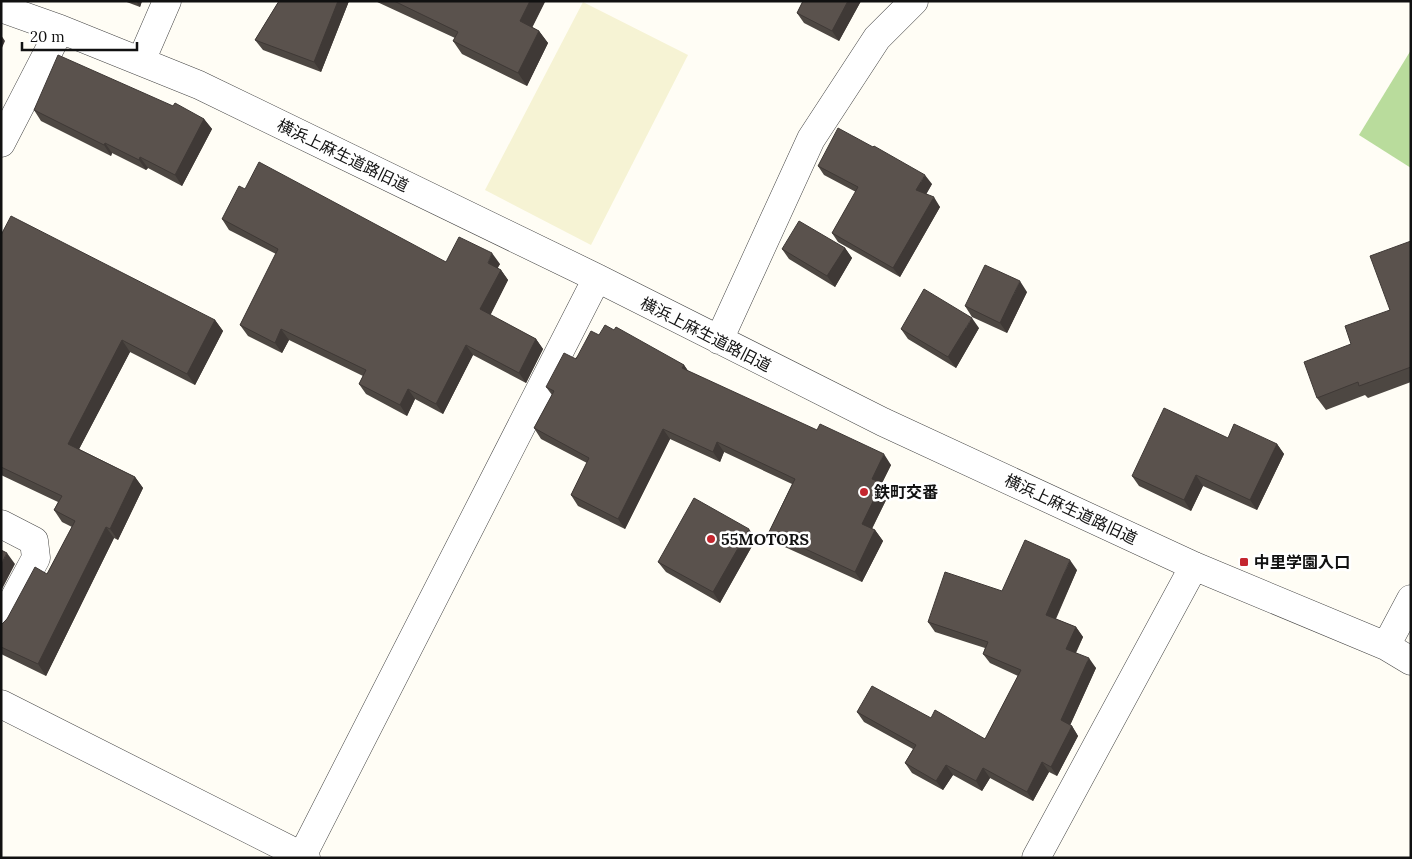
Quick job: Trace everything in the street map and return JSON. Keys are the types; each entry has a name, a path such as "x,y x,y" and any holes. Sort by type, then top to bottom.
{"street":[{"path":"141,60 167,1"},
{"path":"719,340 811,139 878,38 914,1"},
{"name":"横浜上麻生道路旧道","path":"11,7 60,29 141,60 199,85 597,278 883,422 1194,566 1386,646 1411,661"},
{"path":"1,143 60,29"},
{"path":"1,704 303,857 597,278"},
{"path":"1,524 34,541 36,558 1,623"},
{"path":"1036,858 1194,566"},
{"path":"1386,646 1411,599"}],"shaded area":[{"path":"583,2 688,55 591,245 485,190"}],"green space":[{"path":"1411,50 1411,168 1359,135"}],"building":[{"path":"279,1 338,1 314,62 255,40"},
{"path":"394,1 530,1 520,21 539,31 518,73 453,41 458,32"},
{"path":"803,1 848,1 832,31 797,13"},
{"path":"58,55 173,106 175,103 204,119 175,175 140,157 139,160 105,143 104,145 34,110"},
{"path":"838,128 925,175 916,190 934,197 893,268 832,233 858,187 818,166"},
{"path":"259,162 446,262 459,237 492,253 488,263 501,270 480,309 536,339 519,373 466,345 436,404 408,389 400,405 359,384 366,370 281,329 275,343 240,325 278,249 222,219 239,186 245,189"},
{"path":"11,216 215,320 187,374 122,340 68,444 135,477 110,529 106,527 38,664 1,647 1,625 7,619 35,567 47,574 75,521 54,510 62,496 1,467 1,235"},
{"path":"799,221 845,248 827,276 782,249"},
{"path":"1411,241 1411,367 1359,386 1358,382 1317,398 1304,362 1351,344 1345,326 1390,310 1370,256"},
{"path":"985,265 1020,281 1000,323 965,306"},
{"path":"924,289 972,318 948,357 901,329"},
{"path":"605,325 614,330 616,327 684,365 682,368 817,430 820,424 884,454 872,479 882,483 862,524 875,530 855,572 769,532 795,479 717,442 713,452 663,429 618,519 571,495 589,458 534,428 554,391 546,387 564,353 576,359 591,331 599,335"},
{"path":"1164,408 1228,438 1234,424 1277,444 1250,500 1196,475 1184,500 1132,476"},
{"path":"694,498 749,529 713,592 658,562"},
{"path":"1025,540 1070,560 1046,615 1076,627 1066,649 1089,658 1061,720 1072,726 1051,767 1042,762 1027,792 983,768 976,781 946,765 936,781 905,763 916,745 857,712 872,686 931,718 935,710 985,739 1021,670 983,654 988,642 928,622 945,572 1002,591"},
{"path":"1,550 7,553 1,564"}],"place":[{"name":"鉄町交番","path":"864,492"},
{"name":"55MOTORS","path":"711,539"},
{"name":"中里学園入口","path":"1244,562"}]}
